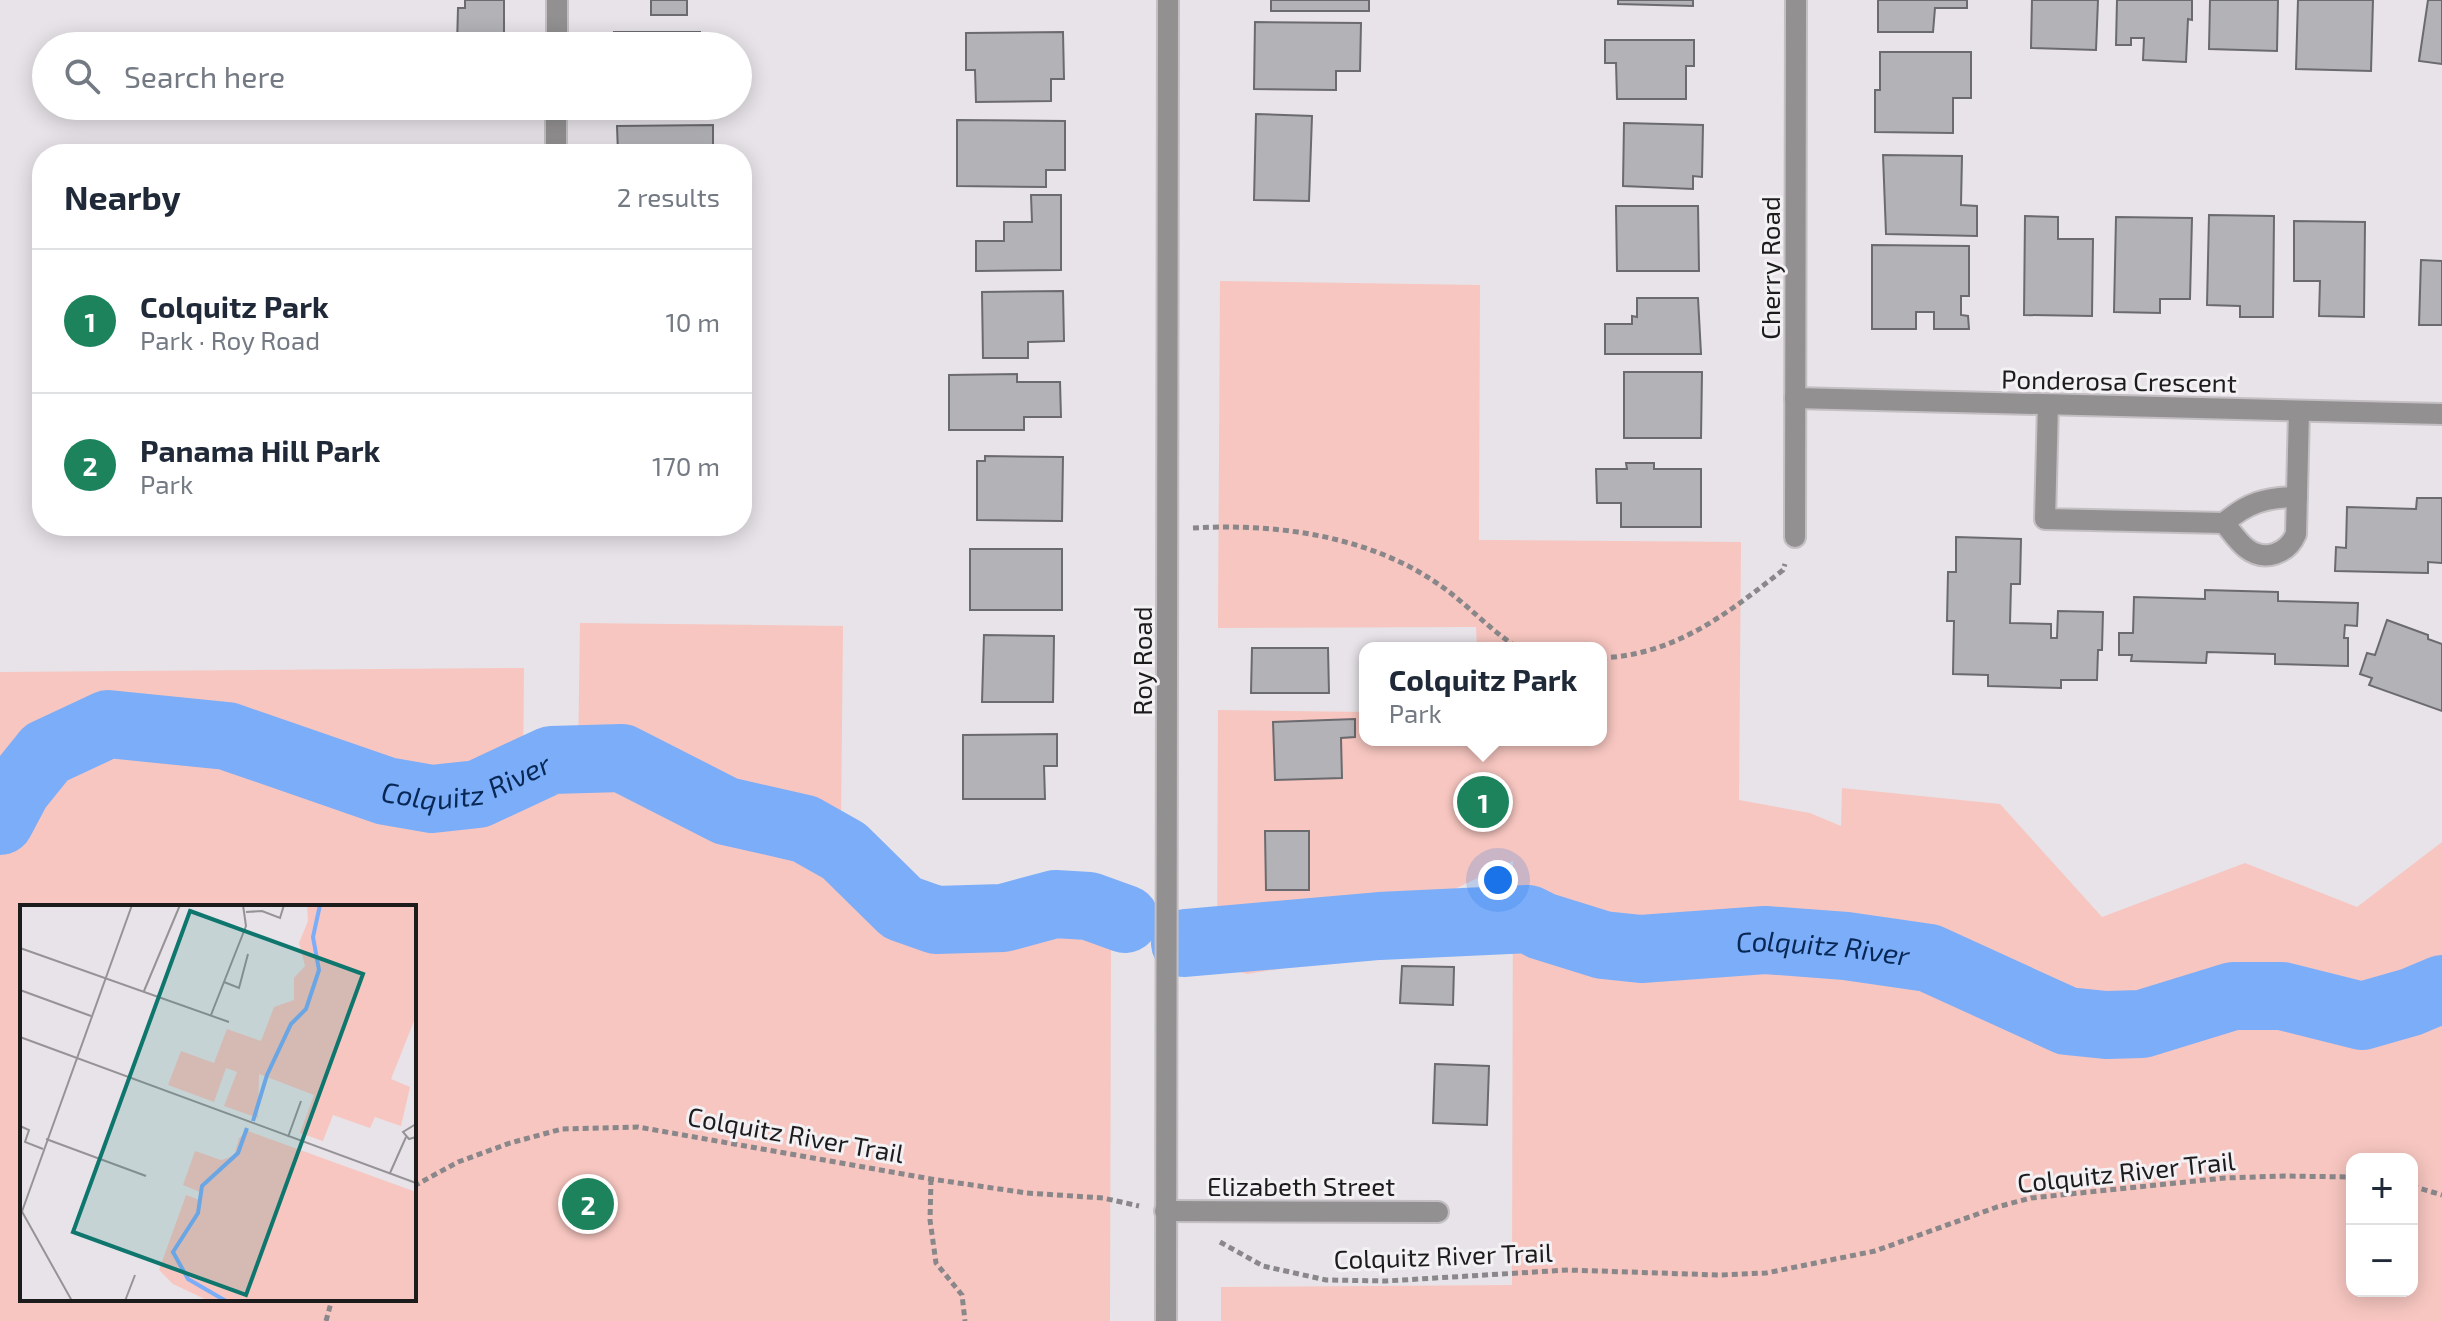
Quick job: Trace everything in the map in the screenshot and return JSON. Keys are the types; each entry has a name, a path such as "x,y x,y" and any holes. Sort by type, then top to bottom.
{"street":[{"path":"557,0 557,32"},
{"name":"Roy Road","path":"1166,1321 1168,0"},
{"name":"Cherry Road","path":"1795,537 1796,0"},
{"path":"556,120 556,144"},
{"name":"Ponderosa Crescent","path":"1795,398 2442,414"},
{"path":"2048,405 2045,519 2224,523 2241,508 2259,500 2297,497"},
{"path":"2224,523 2247,549 2259,555 2281,552 2291,545 2296,534 2299,411"},
{"name":"Elizabeth Street","path":"1165,1211 1438,1212"}],"path":[{"path":"1167,530 1240,526 1338,540 1397,558 1443,587 1509,642"},
{"path":"1607,658 1630,657 1670,645 1731,610 1783,570 1795,537"},
{"name":"Colquitz River Trail","path":"416,1185 458,1162 562,1129 638,1127 931,1179 1027,1193 1103,1198 1165,1211 1263,1266 1326,1280 1386,1281 1568,1270 1766,1273 1875,1251 1997,1207 2031,1198 2225,1178 2346,1177"},
{"path":"931,1179 930,1220 936,1263 962,1295 965,1321"},
{"path":"2418,1188 2442,1195"},
{"path":"326,1321 331,1301"}],"shaded area":[{"path":"1220,281 1480,285 1479,540 1741,542 1739,800 1810,813 1841,826 1842,788 2000,804 2102,917 2245,863 2357,907 2442,842 2442,1321 1221,1321 1221,1287 1512,1285 1513,861 1292,967 1247,974 1217,966 1218,710 1359,712 1359,746 1607,746 1607,642 1477,642 1476,627 1218,628"},
{"path":"580,623 843,626 841,821 855,826 865,836 894,890 904,901 918,909 933,912 963,906 1007,891 1037,888 1066,900 1111,932 1110,1321 0,1321 0,672 524,668 523,776 562,763 578,762"}],"building":[{"path":"465,0 504,0 504,32 457,32 458,8 465,8"},
{"path":"651,0 687,0 687,15 651,15"},
{"path":"1271,0 1369,0 1369,11 1271,11"},
{"path":"1618,0 1693,0 1693,6 1618,4"},
{"path":"1878,0 1967,0 1967,8 1935,8 1933,32 1878,32"},
{"path":"2032,0 2098,0 2096,50 2031,48"},
{"path":"2117,0 2192,0 2186,62 2143,60 2144,38 2131,38 2131,45 2116,45"},
{"path":"2210,0 2278,0 2277,51 2209,49"},
{"path":"2298,0 2373,0 2371,71 2296,69"},
{"path":"2428,0 2442,0 2442,64 2419,61"},
{"path":"1255,22 1361,23 1360,71 1336,71 1336,90 1254,89"},
{"path":"1063,32 1064,79 1051,79 1051,101 976,102 975,70 966,70 966,33"},
{"path":"1605,40 1694,40 1694,66 1686,66 1686,99 1617,99 1616,63 1605,63"},
{"path":"1880,52 1971,52 1971,98 1953,98 1953,133 1875,132 1875,90 1880,90"},
{"path":"1256,114 1312,116 1309,201 1254,200"},
{"path":"957,120 1065,121 1065,170 1046,170 1046,187 957,186"},
{"path":"1624,123 1703,125 1702,177 1693,176 1693,189 1623,186"},
{"path":"713,125 713,144 618,144 617,126"},
{"path":"1883,155 1962,156 1961,205 1977,206 1977,236 1886,234"},
{"path":"1031,195 1061,195 1061,270 976,271 976,241 1004,241 1004,222 1032,222"},
{"path":"1616,206 1698,206 1699,271 1617,271"},
{"path":"2209,215 2274,216 2273,317 2240,317 2240,306 2207,305"},
{"path":"2025,216 2058,217 2058,239 2093,239 2092,316 2024,315"},
{"path":"2116,217 2192,218 2190,299 2160,299 2160,313 2114,312"},
{"path":"2294,221 2365,222 2364,317 2319,316 2320,281 2294,281"},
{"path":"1872,245 1969,246 1969,296 1961,296 1961,315 1968,316 1969,329 1934,329 1934,312 1916,312 1916,329 1872,329"},
{"path":"2421,260 2442,261 2442,325 2419,325"},
{"path":"1063,291 1064,341 1028,342 1028,358 983,358 982,292"},
{"path":"1637,298 1698,298 1701,354 1605,354 1605,324 1632,324 1632,316 1637,317"},
{"path":"1624,372 1702,372 1701,438 1624,438"},
{"path":"1017,374 1017,382 1060,382 1061,417 1024,417 1024,430 949,430 949,375"},
{"path":"985,456 1063,457 1062,521 977,520 977,461 985,461"},
{"path":"1626,463 1654,463 1654,469 1701,469 1701,527 1621,527 1621,503 1597,503 1596,469 1627,469"},
{"path":"2417,498 2442,498 2442,563 2428,562 2428,573 2335,571 2336,547 2346,548 2347,507 2416,509"},
{"path":"1956,537 2021,539 2020,584 2011,584 2010,623 2051,624 2051,638 2057,638 2058,611 2103,612 2097,680 2061,680 2061,688 1988,686 1988,675 1953,674 1954,621 1947,621 1948,572 1956,572"},
{"path":"970,549 1062,549 1062,610 970,610"},
{"path":"2205,590 2278,592 2278,601 2358,603 2357,626 2345,625 2348,666 2275,664 2275,654 2207,652 2206,663 2131,661 2132,655 2119,655 2119,633 2133,633 2134,597 2205,599"},
{"path":"2387,620 2428,635 2428,639 2442,644 2442,711 2369,685 2372,678 2360,674 2367,653 2375,655"},
{"path":"984,635 1054,636 1053,702 982,702"},
{"path":"1252,648 1328,648 1329,693 1251,693"},
{"path":"1355,719 1355,737 1341,738 1342,778 1275,780 1273,722"},
{"path":"1057,734 1057,766 1044,766 1045,799 963,799 963,735"},
{"path":"1265,831 1309,831 1309,890 1266,890"},
{"path":"1402,966 1454,967 1453,1005 1400,1003"},
{"path":"1435,1064 1489,1066 1487,1125 1433,1123"}],"waterway":[{"name":"Colquitz River","path":"0,821 17,789 46,753 108,724 227,736 386,791 432,799 478,794 551,760 622,758 726,811 805,829 844,851 902,908 936,920 1003,918 1055,904 1089,906 1125,919"},
{"name":"Colquitz River","path":"1185,943 1379,926 1528,919 1603,945 1641,949 1765,940 1846,946 1929,958 2067,1021 2106,1025 2142,1024 2233,996 2282,996 2362,1016 2411,1002 2442,989"}],"place":[{"name":"Colquitz Park","path":"1483,802"},
{"name":"Panama Hill Park","path":"588,1204"}]}
